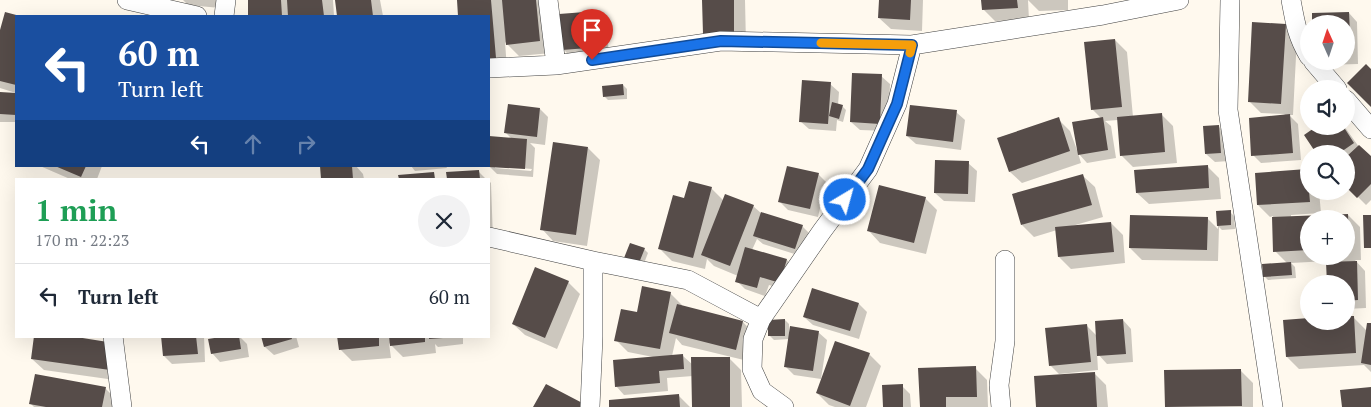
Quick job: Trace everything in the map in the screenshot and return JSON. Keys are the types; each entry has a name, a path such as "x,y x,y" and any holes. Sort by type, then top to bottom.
{"street":[{"path":"127,0 192,15"},
{"path":"224,15 226,0"},
{"path":"548,0 556,65"},
{"path":"490,68 556,65 721,41 912,45 1104,7 1179,0"},
{"path":"1230,0 1228,110 1273,407"},
{"path":"1291,0 1295,27 1300,42"},
{"path":"784,407 762,391 752,369 753,339 761,319 868,169 897,104 912,45"},
{"path":"1321,70 1329,80"},
{"path":"1355,110 1371,129"},
{"path":"490,237 593,262 688,280 761,319"},
{"path":"1001,407 999,385 1005,341 1005,260"},
{"path":"590,407 593,337 593,262"},
{"path":"113,338 122,407"}],"building":[{"path":"248,0 281,0 282,15 248,15"},
{"path":"287,0 322,0 324,15 288,15"},
{"path":"335,0 371,0 373,15 337,15"},
{"path":"457,0 491,0 496,58 490,59 490,15 458,15"},
{"path":"502,0 536,0 540,41 506,45"},
{"path":"702,0 734,0 734,33 703,34"},
{"path":"879,0 911,0 910,20 878,18"},
{"path":"981,0 1017,0 1018,8 982,10"},
{"path":"598,11 601,47 562,50 559,14"},
{"path":"5,12 16,15 15,85 0,81 0,30"},
{"path":"1349,12 1349,15 1312,15 1312,13"},
{"path":"1252,22 1286,24 1281,104 1248,102"},
{"path":"1115,39 1122,107 1091,110 1084,42"},
{"path":"1366,64 1371,69 1371,107 1355,91 1355,80 1350,80"},
{"path":"852,73 882,74 880,124 850,122"},
{"path":"802,80 831,82 828,124 799,122"},
{"path":"623,84 624,95 603,97 602,86"},
{"path":"0,92 15,93 15,115 0,114"},
{"path":"832,102 843,105 839,119 829,116"},
{"path":"508,104 540,108 537,137 504,133"},
{"path":"910,105 957,110 953,142 906,136"},
{"path":"1162,113 1165,152 1120,156 1117,117"},
{"path":"1290,114 1293,153 1251,156 1249,118"},
{"path":"1059,117 1070,151 1009,172 997,138"},
{"path":"1103,117 1108,150 1078,155 1072,122"},
{"path":"1219,125 1221,153 1205,154 1203,126"},
{"path":"1304,135 1349,135 1354,143 1351,145 1311,145"},
{"path":"490,136 527,139 525,169 489,167"},
{"path":"553,142 588,147 576,235 540,230"},
{"path":"1359,145 1371,156 1371,184 1357,198 1355,196 1355,149"},
{"path":"935,160 969,161 968,194 934,193"},
{"path":"1208,165 1209,188 1136,193 1134,170"},
{"path":"787,166 819,173 810,209 778,202"},
{"path":"57,167 86,167 81,177"},
{"path":"320,167 352,167 353,178 321,178"},
{"path":"479,170 480,178 447,178 446,172"},
{"path":"1300,170 1300,200 1310,200 1310,202 1257,205 1255,173"},
{"path":"434,172 435,178 399,178 398,175"},
{"path":"1083,174 1092,205 1021,225 1012,194"},
{"path":"689,181 712,187 693,258 658,249 673,195 684,198"},
{"path":"879,185 926,197 914,243 867,231"},
{"path":"725,194 754,205 730,266 701,255"},
{"path":"1231,210 1231,225 1217,226 1216,211"},
{"path":"761,212 803,225 795,249 753,236"},
{"path":"1130,215 1208,217 1207,250 1129,248"},
{"path":"1363,215 1371,215 1371,248 1364,248"},
{"path":"1300,216 1300,250 1273,252 1272,217"},
{"path":"1111,222 1114,252 1058,257 1055,227"},
{"path":"630,243 645,248 639,263 624,258"},
{"path":"745,247 787,259 780,283 760,277 757,288 735,282"},
{"path":"1355,261 1357,261 1358,300 1355,300 1355,275 1327,275 1326,265 1355,265"},
{"path":"1291,262 1292,275 1263,277 1262,264"},
{"path":"535,267 569,281 545,338 512,324"},
{"path":"642,286 671,292 660,349 614,341 621,309 637,312"},
{"path":"812,288 859,303 850,331 803,317"},
{"path":"677,304 743,321 736,350 669,333"},
{"path":"785,319 785,336 768,336 768,320"},
{"path":"1123,319 1126,354 1097,356 1095,321"},
{"path":"1300,319 1300,330 1355,330 1356,353 1286,357 1283,320"},
{"path":"1367,323 1371,323 1371,365 1361,363"},
{"path":"1087,324 1091,362 1049,366 1045,328"},
{"path":"790,326 819,331 813,371 784,367"},
{"path":"34,338 83,338 114,343 110,370 31,359"},
{"path":"161,338 196,338 198,354 163,356"},
{"path":"239,338 241,349 211,354 208,339"},
{"path":"262,338 292,339 264,347"},
{"path":"337,338 379,338 379,346 339,350"},
{"path":"389,338 425,338 425,342 390,346"},
{"path":"835,341 870,353 850,406 816,393"},
{"path":"683,354 684,369 659,371 660,383 615,387 613,360"},
{"path":"691,357 730,357 730,407 692,407"},
{"path":"976,366 977,397 946,397 946,407 920,407 918,368"},
{"path":"1241,369 1242,406 1165,407 1164,370"},
{"path":"1095,372 1097,407 1036,407 1034,376"},
{"path":"35,374 106,387 102,407 46,407 29,404"},
{"path":"546,384 590,407 533,407"},
{"path":"903,384 903,407 883,407 882,385"},
{"path":"1371,387 1371,407 1342,407 1340,390"},
{"path":"679,394 680,407 609,407 609,400"}],"slow traffic":[{"path":"821,43 912,45 910,53"}],"route":[{"path":"592,60 721,41 912,45 897,104 868,169 845,200"}]}
